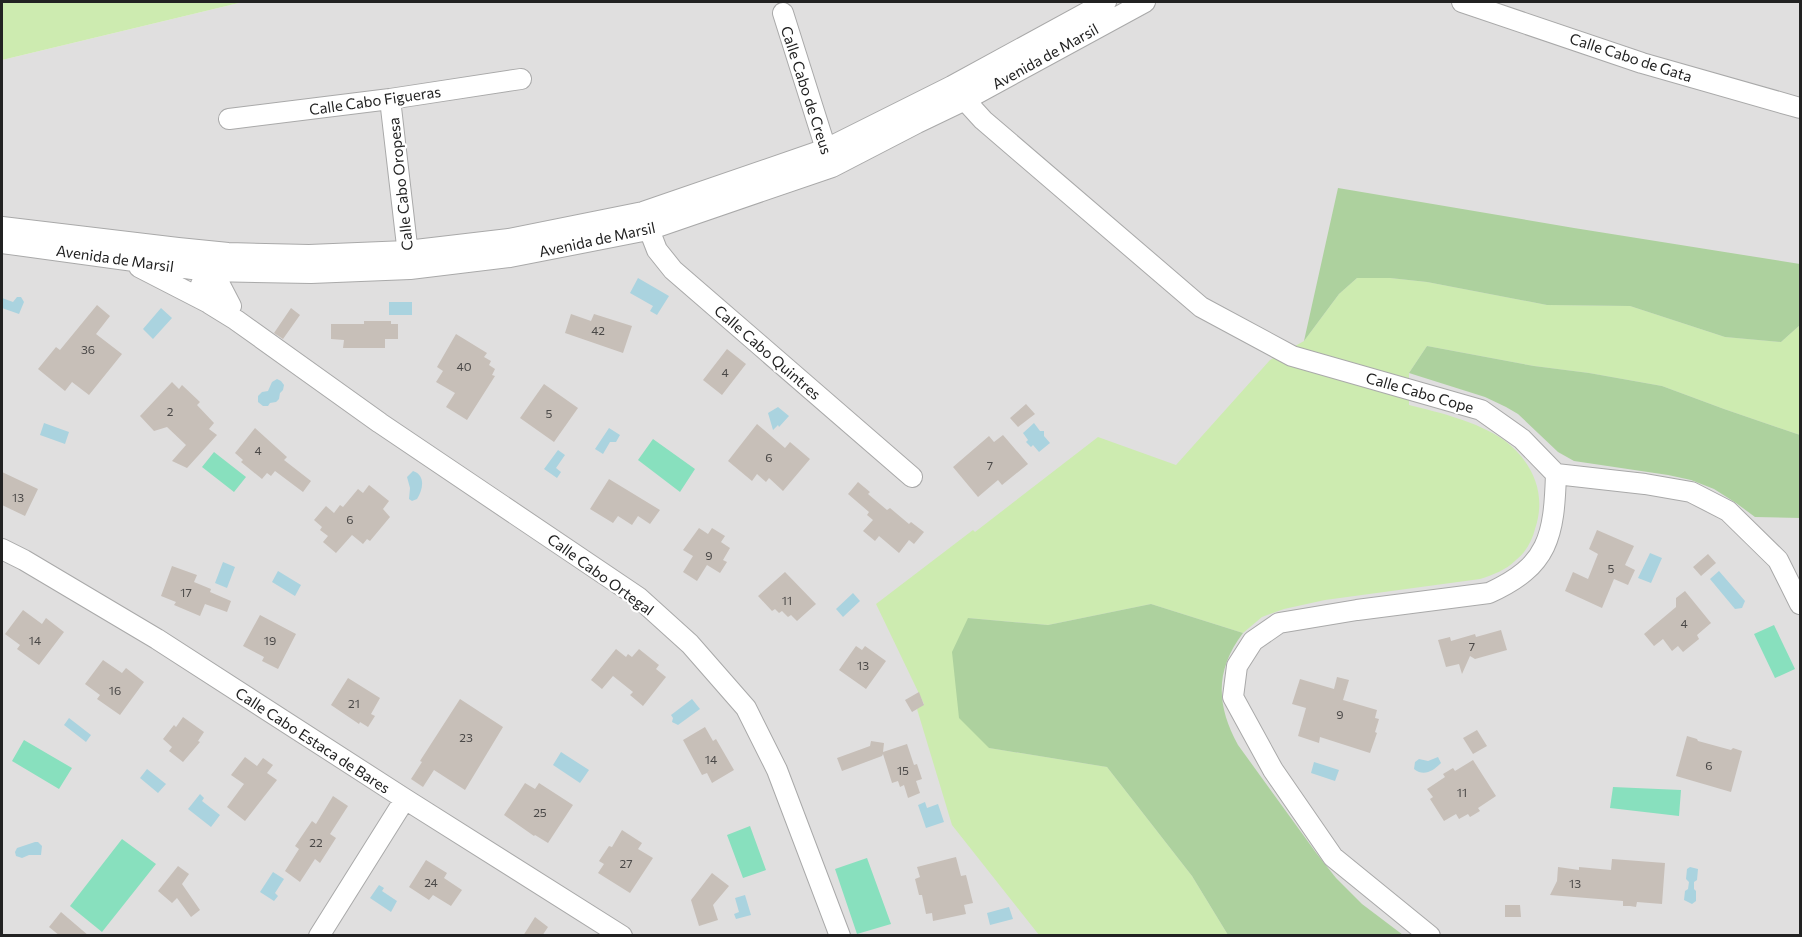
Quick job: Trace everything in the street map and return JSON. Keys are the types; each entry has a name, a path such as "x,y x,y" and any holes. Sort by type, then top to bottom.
{"street":[{"name":"Avenida de Marsil","path":"2,227 228,252 408,260 510,257 646,221 829,158 917,123 959,93 1106,2"},
{"name":"Avenida de Marsil","path":"959,93 1145,2"},
{"name":"Calle Cabo de Gata","path":"1462,2 1642,63 1800,108"},
{"name":"Calle Cabo de Creus","path":"783,13 829,158"},
{"name":"Calle Cabo Figueras","path":"229,119 390,99 521,79"},
{"name":"Calle Cabo Cope","path":"959,93 982,120 1201,307 1292,356 1481,410 1522,439 1556,474"},
{"name":"Calle Cabo Oropesa","path":"390,99 408,260"},
{"name":"Calle Cabo Quintres","path":"646,221 657,250 674,270 912,477"},
{"name":"Avenida de Marsil","path":"2,243 207,271 311,273 408,260"},
{"path":"178,248 218,281 234,313"},
{"path":"210,304 200,287 207,271 228,252"},
{"name":"Calle Cabo Ortegal","path":"123,260 210,304 234,313 380,423 638,597 690,644 746,708 777,770 840,936"},
{"path":"234,313 243,282 251,271"},
{"path":"1430,936 1333,857 1273,770 1233,697 1237,666 1253,641 1279,623 1357,610 1489,593 1507,585 1526,572 1545,548 1555,512 1556,474 1645,484 1691,492 1728,511 1778,560 1800,604"},
{"name":"Calle Cabo Estaca de Bares","path":"2,549 156,639 622,936"},
{"path":"319,936 405,799"}],"shaded area":[{"path":"243,2 1800,2 1800,935 2,935 2,60"}],"green space":[{"path":"2,2 243,2 2,60"},
{"path":"1338,188 1800,264 1800,325 1781,342 1725,337 1630,306 1547,305 1427,282 1390,278 1357,278 1339,294 1304,341"},
{"path":"1357,278 1390,278 1427,282 1547,305 1630,306 1725,337 1781,342 1800,325 1800,435 1662,386 1427,346 1409,373 1409,405 1458,418 1493,433 1523,458 1535,480 1539,503 1534,533 1523,553 1504,569 1480,579 1325,600 1284,609 1262,617 1243,633 1151,604 1048,625 968,618 989,748 1107,767 1192,876 1228,935 1039,935 952,825 917,709 924,704 876,604 973,530 975,532 1098,437 1176,465 1270,360 1304,341 1339,294"},
{"path":"1427,346 1662,386 1800,435 1800,518 1755,517 1714,489 1691,480 1574,461 1558,452 1518,414 1506,407 1485,397 1409,373"},
{"path":"653,439 695,469 680,492 638,460"},
{"path":"214,452 246,477 234,492 202,467"},
{"path":"1151,604 1243,633 1227,660 1222,688 1226,716 1238,745 1336,878 1362,904 1403,935 1228,935 1192,876 1107,767 989,748 959,718 952,652 968,618 1048,625"},
{"path":"1774,625 1795,669 1775,678 1754,634"},
{"path":"24,740 72,768 59,789 12,761"},
{"path":"1613,787 1681,790 1679,816 1610,808"},
{"path":"750,826 766,870 743,878 727,835"},
{"path":"122,839 156,864 102,932 70,906"},
{"path":"867,858 891,924 857,934 835,869"}],"water":[{"path":"638,278 669,296 657,315 650,311 653,306 630,293"},
{"path":"17,297 21,297 24,302 19,314 2,308 2,298 13,302"},
{"path":"389,302 412,302 412,315 389,315"},
{"path":"161,308 172,318 153,339 143,329"},
{"path":"277,379 284,385 279,399 268,406 263,406 258,402 258,396 268,391 272,382"},
{"path":"778,407 789,416 773,430 768,413"},
{"path":"44,423 69,432 65,444 40,435"},
{"path":"1034,423 1040,431 1044,431 1044,436 1050,443 1039,452 1033,445 1031,447 1026,442 1028,440 1023,433"},
{"path":"609,428 620,435 616,442 610,442 603,454 595,449"},
{"path":"558,450 565,455 556,468 561,472 557,478 544,469"},
{"path":"413,471 422,479 422,487 417,499 412,501 409,499 410,488 407,477"},
{"path":"1650,553 1662,558 1651,583 1638,578"},
{"path":"223,562 235,567 227,588 215,583"},
{"path":"278,571 301,585 295,596 272,582"},
{"path":"1719,571 1745,601 1742,608 1735,609 1710,579"},
{"path":"853,593 860,601 843,617 836,609"},
{"path":"692,699 700,709 678,725 672,722 671,715"},
{"path":"69,718 91,735 86,742 64,725"},
{"path":"561,752 589,770 580,783 553,765"},
{"path":"1438,757 1441,763 1432,771 1421,773 1414,769 1415,762 1419,759 1428,761"},
{"path":"1314,762 1339,770 1335,781 1311,773"},
{"path":"147,769 166,784 158,793 140,778"},
{"path":"200,794 204,798 202,801 220,815 211,827 188,809"},
{"path":"925,802 927,808 938,804 944,822 926,828 918,805"},
{"path":"35,842 42,846 41,855 29,855 22,858 16,856 17,848"},
{"path":"1690,867 1698,869 1697,880 1694,882 1696,901 1692,904 1684,900 1689,882 1686,879 1687,869"},
{"path":"273,872 284,879 275,893 278,896 274,901 260,892"},
{"path":"379,885 384,888 382,891 397,901 391,912 370,898"},
{"path":"745,895 751,915 736,919 734,914 739,912 735,898"},
{"path":"1009,907 1013,919 990,925 987,913"}],"building":[{"path":"97,305 110,316 96,334 122,354 89,395 72,382 65,391 38,369 56,347 60,350"},
{"path":"291,308 300,315 283,339 274,333"},
{"path":"571,314 591,321 594,314 632,326 623,353 565,333"},
{"path":"364,321 391,321 391,324 398,324 398,339 385,339 385,348 343,348 344,340 331,339 331,324 364,324"},
{"path":"456,334 487,353 484,357 491,361 489,365 495,369 492,375 495,376 467,420 446,407 455,393 436,382 443,371 437,367"},
{"path":"727,349 746,364 722,395 703,380"},
{"path":"172,382 179,389 182,385 200,402 197,405 214,423 209,429 217,435 187,468 172,461 186,445 167,427 154,431 140,416"},
{"path":"544,384 578,408 554,442 520,418"},
{"path":"1026,404 1035,414 1018,427 1010,418"},
{"path":"757,424 785,448 790,442 810,459 783,491 769,478 766,482 757,474 752,481 728,461"},
{"path":"255,428 287,457 284,460 311,481 303,492 275,471 271,476 267,473 262,479 241,462 243,460 235,453"},
{"path":"1003,435 1028,464 1002,485 998,480 978,497 953,467 989,436 994,442"},
{"path":"2,472 38,489 25,516 2,505"},
{"path":"609,479 660,510 650,524 638,516 632,525 618,516 613,523 590,509"},
{"path":"858,482 887,510 890,508 909,524 911,522 924,532 914,544 909,540 899,553 879,536 875,541 863,531 873,520 867,515 869,512 848,494"},
{"path":"369,485 389,501 383,509 390,517 370,541 367,539 363,544 352,535 336,553 323,542 328,536 320,530 322,527 314,520 326,506 334,513 340,505 343,507 358,489 363,493"},
{"path":"699,528 708,534 712,528 725,536 721,542 730,548 723,560 727,562 720,573 707,565 697,581 683,572 693,556 683,550"},
{"path":"1597,530 1634,546 1625,565 1635,570 1628,585 1614,579 1602,608 1565,591 1573,572 1588,579 1598,554 1589,549"},
{"path":"1708,554 1716,563 1701,576 1693,567"},
{"path":"172,566 197,575 194,582 231,601 227,612 205,604 200,616 174,605 176,602 161,596"},
{"path":"785,572 816,604 797,621 782,611 779,613 775,609 772,611 758,596"},
{"path":"1685,591 1711,623 1697,635 1699,639 1683,652 1678,646 1672,651 1663,639 1654,646 1644,634 1676,607 1676,598"},
{"path":"23,610 42,624 46,618 64,632 39,665 17,649 20,645 5,634"},
{"path":"260,615 296,634 278,669 262,661 264,657 243,646"},
{"path":"1501,630 1507,650 1475,659 1470,656 1462,674 1459,664 1446,667 1438,640 1450,637 1451,641"},
{"path":"856,646 862,650 865,646 886,661 866,689 839,670"},
{"path":"616,649 626,657 628,654 632,657 639,649 659,665 656,669 666,677 643,706 630,695 633,692 613,676 602,689 591,680"},
{"path":"103,660 122,673 126,668 144,682 120,715 97,699 100,695 85,684"},
{"path":"1337,677 1349,680 1343,700 1377,710 1375,718 1379,719 1375,732 1377,733 1370,753 1320,737 1319,743 1298,736 1306,708 1292,704 1300,679 1334,689"},
{"path":"348,678 380,698 371,714 375,716 368,727 360,722 359,724 331,705"},
{"path":"919,692 924,705 912,712 905,700"},
{"path":"460,699 503,727 465,790 434,770 423,787 411,779"},
{"path":"183,717 204,732 198,741 200,742 183,762 169,751 172,747 163,739"},
{"path":"705,727 713,741 716,739 734,770 712,783 707,773 702,775 683,740"},
{"path":"1477,730 1487,746 1473,754 1463,738"},
{"path":"1687,736 1731,750 1733,748 1742,751 1731,792 1676,776"},
{"path":"871,741 884,743 883,752 907,744 914,765 917,764 922,779 916,781 920,793 908,798 904,785 900,787 898,781 892,783 883,754 842,771 837,758 870,746"},
{"path":"245,757 257,766 263,758 273,765 267,773 277,780 245,821 227,807 244,784 231,775"},
{"path":"1473,760 1496,796 1478,808 1480,811 1470,817 1468,814 1459,819 1456,814 1444,821 1430,799 1433,797 1427,789 1445,777 1443,774 1453,768 1455,771"},
{"path":"525,783 535,789 539,783 573,805 548,843 504,815"},
{"path":"333,796 348,806 330,834 336,838 320,863 315,859 300,882 285,871 299,849 295,846 312,821 316,824"},
{"path":"622,830 642,843 638,849 653,858 630,893 598,873 604,864 599,861 609,846 612,847"},
{"path":"956,857 961,876 966,875 973,903 964,905 966,914 933,921 932,913 926,914 922,895 919,895 915,879 920,877 917,867"},
{"path":"1612,859 1665,863 1662,904 1637,902 1636,907 1623,906 1623,901 1550,895 1557,881 1558,867 1579,870 1579,867 1611,870"},
{"path":"426,860 447,873 444,878 462,890 451,906 433,895 429,900 409,887"},
{"path":"178,866 189,874 182,884 200,910 191,917 177,898 172,903 158,891"},
{"path":"712,873 729,886 713,905 718,920 699,926 691,900"},
{"path":"1505,905 1520,905 1521,917 1505,917"},
{"path":"61,912 89,936 60,936 49,927"},
{"path":"535,917 548,927 542,936 523,936"}]}
